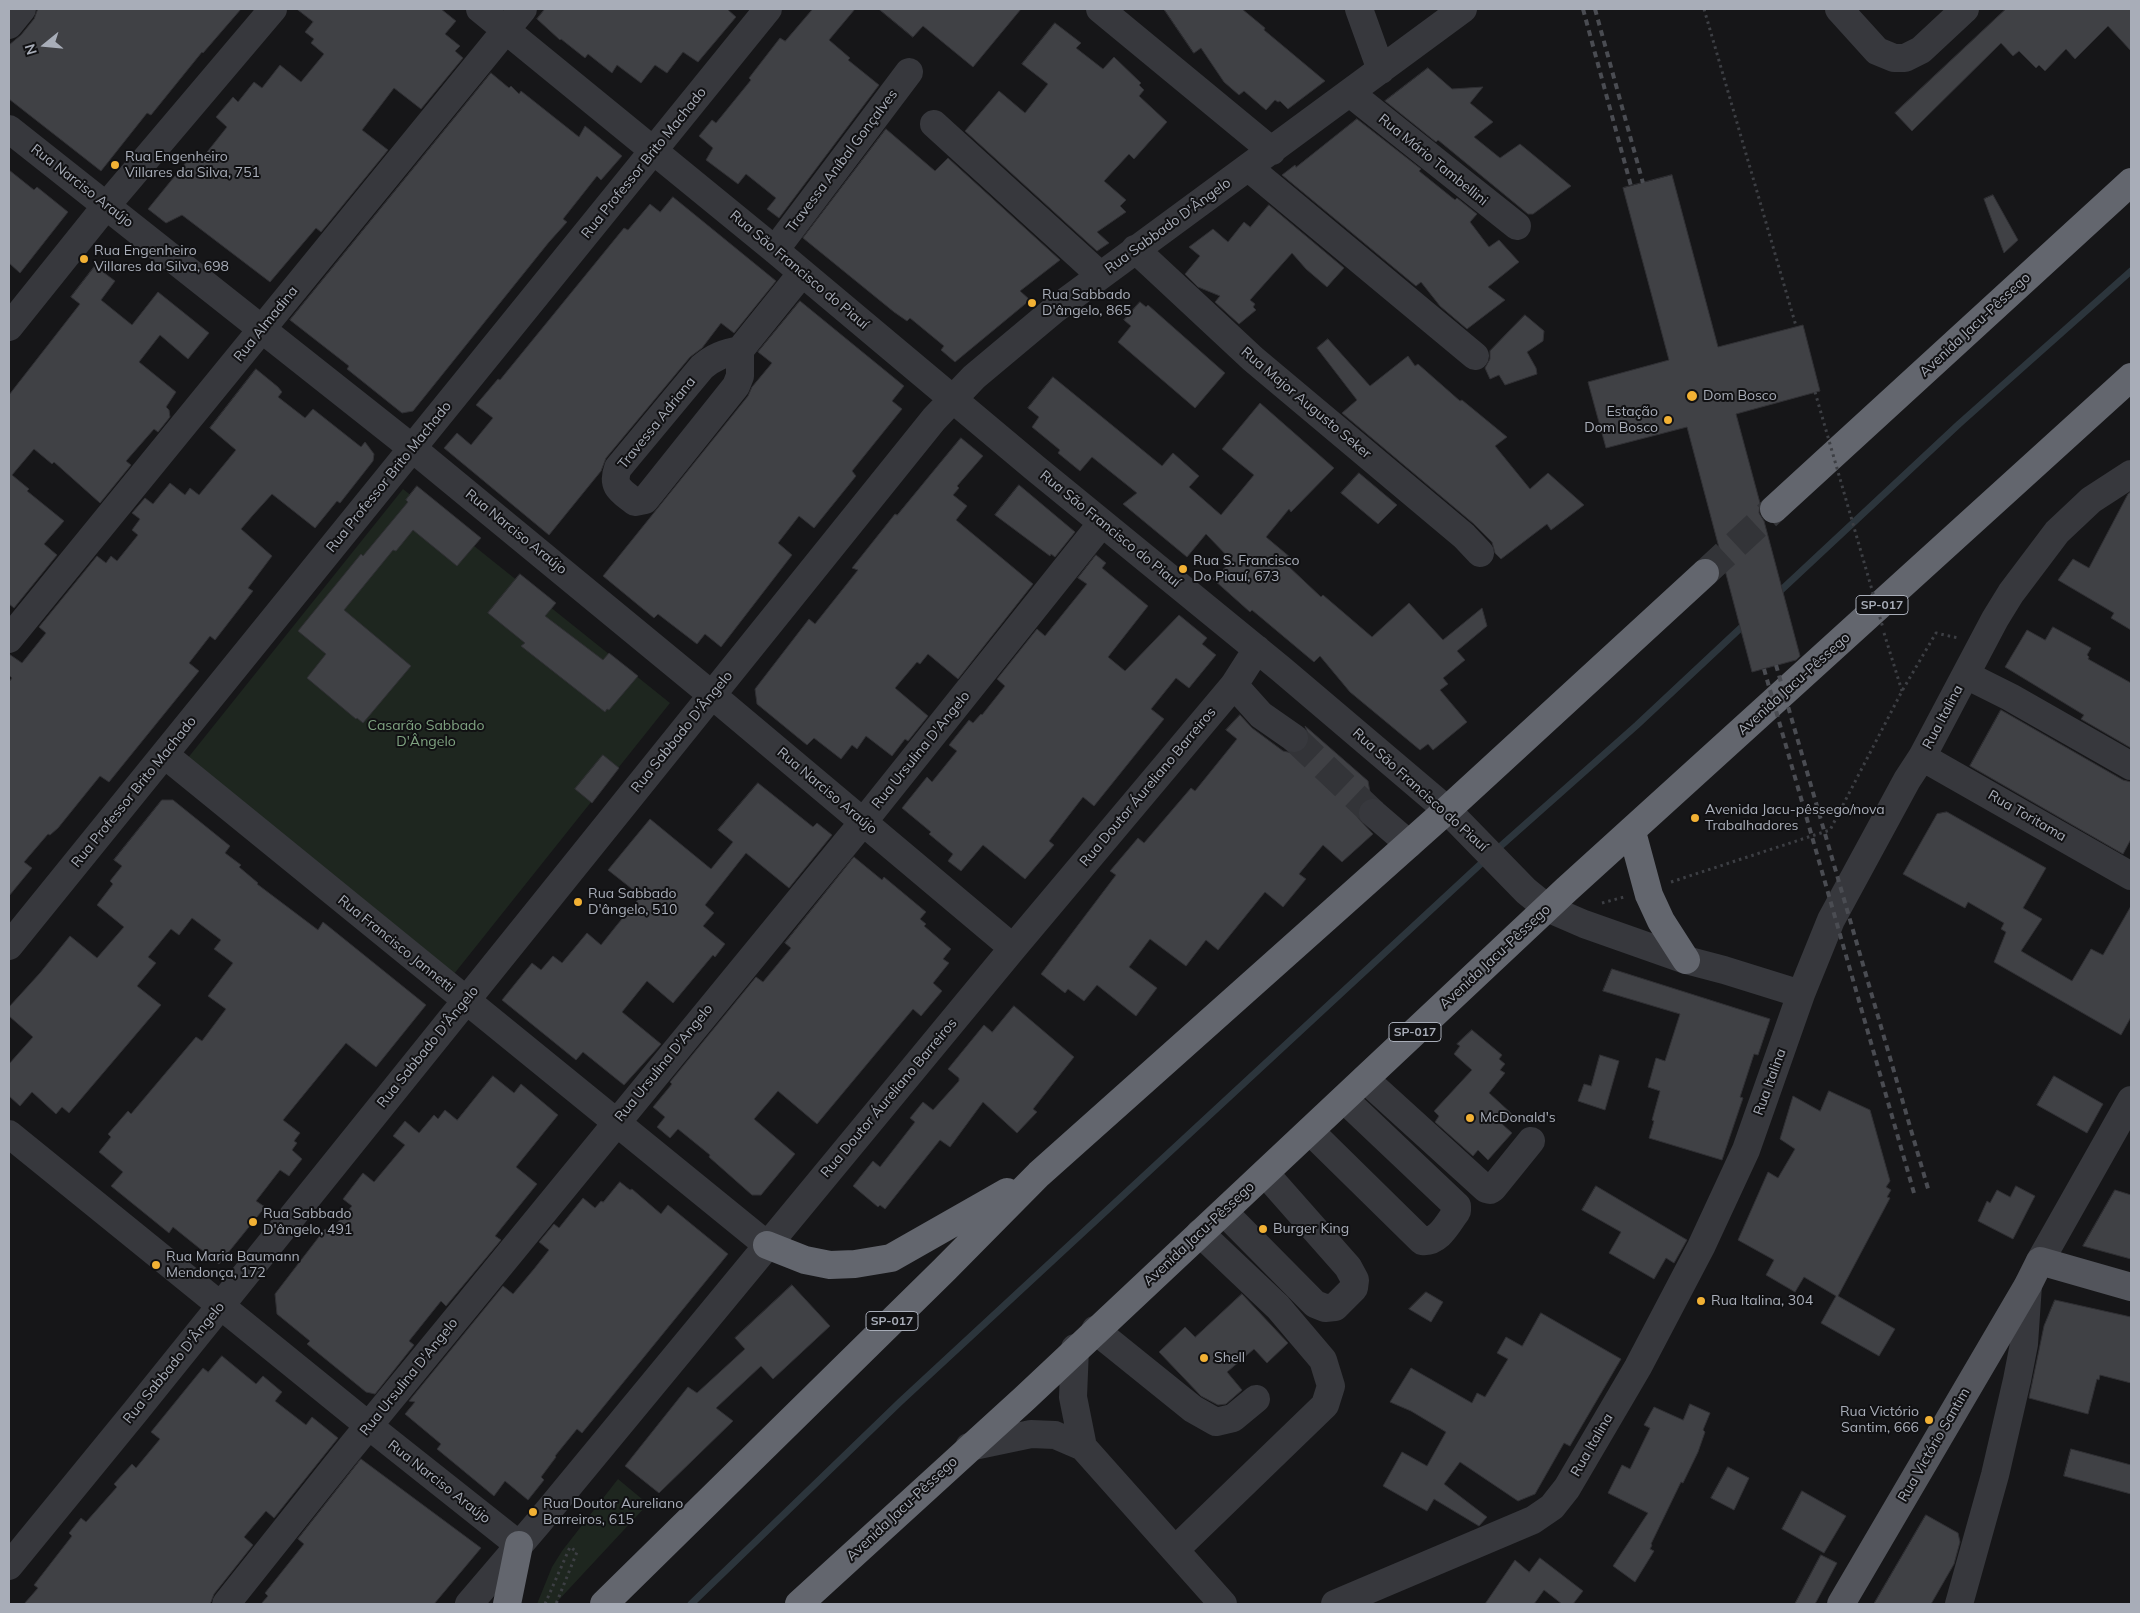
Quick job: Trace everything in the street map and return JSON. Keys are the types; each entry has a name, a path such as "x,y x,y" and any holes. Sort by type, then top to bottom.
{"highway":[{"name":"Avenida Jacu-Pêssego","path":"1774,509 2131,182"},
{"name":"Avenida Jacu-Pêssego","path":"799,1604 1024,1398 1365,1079 1536,900 1632,832 2131,377"},
{"name":"SP-017","path":"604,1604 1039,1174 1447,810 1705,572"},
{"path":"1632,832 1647,890 1661,921 1686,960"},
{"path":"767,1245 806,1260 830,1265 855,1264 890,1258 1039,1174"},
{"path":"507,1604 519,1546"}],"main road":[{"name":"Rua Victório Santim","path":"1841,1604 2028,1285 2040,1261"},
{"path":"2040,1261 2131,1287"}],"street":[{"path":"9,24 22,9"},
{"path":"9,327 106,206 273,9"},
{"name":"Rua São Francisco do Piauí","path":"480,9 775,250 1102,523 1258,650 1447,810 1536,900 1584,924 1686,960 1802,994"},
{"name":"Rua Almadina","path":"9,639 523,9"},
{"name":"Rua Professor Brito Machado","path":"9,946 165,756 768,9"},
{"path":"1100,9 1272,151"},
{"path":"1359,9 1381,70"},
{"name":"Rua Sabbado D'Ângelo","path":"9,1566 934,419 974,377 1022,336 1100,275 1250,168 1463,9"},
{"path":"1838,9 1877,51 1894,58 1905,58 1921,50 1964,9"},
{"name":"Travessa Aníbal Gonçalves","path":"775,250 909,72"},
{"name":"Rua Mário Tambellini","path":"1350,93 1517,226"},
{"path":"934,124 1100,275"},
{"name":"Rua Narciso Araújo","path":"9,129 412,448 864,821 1013,948"},
{"path":"1250,168 1274,190 1476,356"},
{"name":"Rua Major Augusto Seker","path":"1135,249 1253,359 1464,536 1480,553"},
{"path":"740,350 802,273"},
{"name":"Travessa Adriana","path":"740,350 740,376 736,386 645,500 635,502 618,488 615,483 618,468 702,367 723,353 740,350"},
{"name":"Rua Italina","path":"1335,1604 1533,1520 1552,1507 1567,1488 1638,1367 1721,1206 1746,1150 1802,994 1831,920 2011,593 2057,532 2091,500 2131,474"},
{"name":"Rua Ursulina D'Angelo","path":"226,1604 615,1123 864,821 1102,523"},
{"name":"Rua Doutor Áureliano Barreiros","path":"469,1604 1013,948 1234,685 1258,650"},
{"path":"1966,675 2010,696 2131,766"},
{"path":"1234,685 1261,715 1294,738"},
{"name":"Rua Francisco Jannetti","path":"165,756 767,1245"},
{"name":"Rua Toritama","path":"1922,756 2131,876"},
{"path":"1373,813 1409,844"},
{"path":"1365,1079 1486,1189 1490,1190 1493,1188 1531,1142"},
{"path":"1310,1131 1422,1241 1429,1242 1436,1239 1457,1211 1457,1206 1344,1099"},
{"name":"Rua Victório Santim","path":"2040,1261 2131,1100"},
{"name":"Rua Narciso Araújo","path":"9,1134 519,1546"},
{"path":"1224,1212 1315,1304 1325,1308 1335,1307 1354,1288 1355,1280 1352,1274 1348,1267 1265,1173"},
{"path":"1175,1550 1326,1405 1331,1386 1323,1360 1278,1307 1200,1233"},
{"name":"Rua Victório Santim","path":"1959,1604 1995,1475 2017,1380 2024,1344 2028,1285"},
{"path":"1083,1447 1073,1397 1085,1339 1216,1422 1232,1418 1256,1400"},
{"path":"969,1447 1030,1434 1055,1435 1083,1447 1223,1604"}],"path":[{"path":"1704,9 1796,326"},
{"path":"1815,392 1902,691"},
{"path":"1601,904 1830,830 1902,691 1936,633 1983,644"},
{"path":"545,1604 570,1547 577,1552 556,1604"}],"green space":[{"name":"Casarão Sabbado D'Ângelo","path":"403,489 670,703 450,979 183,764"},
{"path":"618,1479 648,1504 555,1604 537,1604 552,1567 562,1551"}],"building":[{"path":"38,9 241,9 202,52 151,115 147,113 101,171 9,99 9,45 21,35 34,19"},
{"path":"297,9 441,9 456,21 445,34 460,46 455,51 463,58 421,109 394,88 362,130 388,150 321,232 316,228 270,282 182,215 166,223 148,209 192,155 200,161 227,127 216,117 233,97 238,102 254,82 262,88 280,65 301,82 324,54 311,43 314,39 305,32 313,22"},
{"path":"545,9 727,9 736,17 698,62 683,52 667,73 655,65 641,83 617,65 612,73 588,54 585,58 560,40 537,19"},
{"path":"813,9 855,9 829,40 850,58 848,60 879,85 779,218 767,209 776,198 746,174 738,184 706,160 713,148 699,136 712,120 716,123 751,80 749,78 780,38 785,41"},
{"path":"879,9 1021,9 973,67 923,26 913,37"},
{"path":"1164,9 1242,9 1325,81 1288,109 1280,101 1275,100 1266,110 1244,91 1239,95 1224,82 1201,48 1194,53"},
{"path":"2006,9 2131,9 2131,51 2108,26 2075,59 2066,49 2045,71 2039,65 2036,68 2019,51 2013,56 2001,43 1912,131 1895,113"},
{"path":"1055,23 1081,43 1076,48 1103,69 1114,57 1141,83 1139,85 1144,90 1139,96 1167,122 1134,159 1129,154 1104,181 1126,200 1120,206 1126,212 1097,232 1109,243 1097,251 965,131 999,91 1025,113 1048,84 1022,64"},
{"path":"1428,68 1452,89 1483,87 1470,103 1493,122 1474,137 1500,158 1520,144 1571,186 1533,214 1528,214 1438,140 1436,142 1385,101"},
{"path":"491,73 509,88 511,86 519,94 521,91 579,137 585,126 622,156 601,180 597,176 563,219 567,222 413,411 402,413 347,369 349,366 290,320"},
{"path":"1357,119 1421,169 1419,171 1455,200 1457,198 1477,214 1470,222 1489,247 1499,240 1519,262 1488,287 1505,300 1467,329 1440,306 1421,282 1416,286 1282,175 1295,165 1296,167"},
{"path":"886,129 935,171 948,158 1060,260 1020,291 1030,300 955,362 941,350 944,346 910,318 907,321 894,312 803,238"},
{"path":"9,170 34,190 37,187 68,212 20,273 9,263"},
{"name":"Estação Dom Bosco","path":"1672,175 1718,347 1803,325 1820,391 1736,414 1760,503 1759,513 1764,521 1800,656 1796,660 1752,672 1687,427 1606,448 1588,382 1669,360 1623,188"},
{"path":"1993,195 2018,240 2004,253 1984,199"},
{"path":"673,197 776,281 734,333 721,323 702,348 690,357 606,458 601,471 549,535 444,448 457,433 471,445 493,418 476,405 498,379 500,380 624,228 628,230 650,204 660,212"},
{"path":"1269,205 1344,268 1327,287 1306,269 1292,253 1250,300 1255,304 1253,307 1256,310 1239,324 1215,302 1220,296 1198,287 1185,274 1200,256 1189,247 1213,229 1228,242 1244,222 1250,227"},
{"path":"95,266 115,281 101,300 132,325 158,292 209,333 188,359 160,335 139,362 176,392 166,407 169,410 170,417 158,432 154,429 126,461 131,465 100,503 54,462 52,464 34,449 12,475 29,489 27,491 64,521 44,544 57,555 14,608 9,604 9,395 80,304 71,297"},
{"path":"800,301 904,386 892,401 902,409 852,471 856,476 814,528 799,516 778,543 792,555 721,647 705,634 697,644 658,614 654,618 603,576 748,396 752,387 772,363 758,352"},
{"path":"1140,302 1146,307 1148,305 1225,373 1195,408 1118,342 1131,326 1124,320"},
{"path":"1525,315 1544,331 1543,341 1527,352 1536,368 1537,374 1505,385 1499,375 1490,379 1485,368 1490,359 1490,351"},
{"path":"1328,339 1370,386 1408,356 1415,366 1418,364 1460,401 1462,400 1507,437 1495,446 1530,489 1548,473 1584,505 1551,530 1547,524 1501,559 1495,553 1492,542 1474,524 1342,413 1357,400 1317,348"},
{"path":"256,369 282,392 278,397 305,418 313,409 361,447 365,442 374,454 373,461 340,503 337,501 315,528 272,494 241,529 272,556 248,588 253,591 215,640 210,636 189,663 199,671 109,782 100,776 58,828 50,835 48,834 24,862 32,868 9,896 9,682 12,678 9,675 9,654 22,663 46,633 39,627 97,556 106,563 111,556 117,561 138,535 132,530 140,519 132,513 145,498 153,504 170,483 185,495 190,488 199,495 236,450 210,428"},
{"path":"1053,377 1162,466 1173,453 1199,476 1189,487 1221,515 1254,475 1222,449 1260,403 1334,468 1291,512 1289,509 1266,537 1291,558 1286,564 1321,597 1323,595 1372,637 1409,603 1443,640 1482,608 1487,626 1457,651 1465,660 1443,678 1448,684 1440,690 1467,722 1433,750 1428,744 1420,750 1350,692 1320,656 1314,662 1252,610 1250,612 1213,579 1232,561 1206,534 1187,557 1123,504 1137,493 1092,457 1080,471 1058,453 1060,450 1032,427 1039,417 1028,408"},
{"path":"961,438 983,456 957,486 959,488 953,495 967,506 956,520 1033,584 958,679 928,654 920,664 917,662 895,688 928,716 908,741 905,739 892,756 866,736 857,749 852,745 841,759 814,738 807,745 757,704 755,689 809,619 815,624 858,570 852,568 895,514 897,515"},
{"path":"1359,473 1397,505 1378,524 1341,493"},
{"path":"1019,485 1075,532 1055,557 1051,554 1050,556 995,515"},
{"path":"417,486 481,538 457,566 413,530 396,551 393,550 344,610 411,666 363,723 307,678 326,654 298,631 361,554 363,556 408,502 406,500"},
{"path":"2131,492 2131,630 2111,618 2114,613 2058,580 2073,559 2089,568 2128,494"},
{"path":"1096,555 1106,563 1102,568 1148,606 1108,657 1125,671 1179,615 1207,638 1202,644 1216,655 1189,688 1176,678 1151,709 1164,719 1094,806 1083,797 1049,841 1054,845 1025,879 983,845 961,871 948,861 953,854 929,834 931,832 902,808 927,777 932,782 957,751 949,745 969,720 973,723 982,715 1005,686 997,679 1037,629 1045,636 1087,584 1078,578"},
{"path":"520,574 556,603 545,616 603,660 609,653 638,676 609,710 607,709 605,712 521,646 525,643 488,613"},
{"path":"2053,627 2091,648 2087,655 2088,659 2131,683 2131,748 2081,719 2084,715 2005,667 2027,630 2045,640"},
{"path":"2001,710 2123,780 2131,782 2131,839 2123,854 1970,766"},
{"path":"1240,715 1252,728 1283,751 1292,753 1301,752 1307,746 1310,739 1305,726 1368,781 1371,798 1361,803 1358,810 1358,818 1373,834 1342,862 1323,845 1299,874 1306,879 1283,907 1265,892 1218,950 1206,940 1186,966 1150,939 1129,967 1157,988 1136,1016 1097,985 1084,1001 1068,989 1065,993 1041,974 1116,875 1110,871 1138,838 1144,843 1191,788 1195,791 1237,739 1226,730"},
{"path":"603,755 619,768 592,803 575,789"},
{"path":"758,783 813,827 817,823 832,835 789,888 746,853 705,905 714,913 703,926 725,944 715,957 713,955 673,1003 647,981 622,1012 661,1044 624,1085 583,1052 576,1060 502,1000 532,963 541,970 553,956 562,963 587,933 601,945 641,896 608,870 650,819 711,869 733,842 718,830"},
{"path":"162,800 173,800 230,846 225,853 241,865 239,867 257,884 318,930 323,922 426,1005 376,1067 346,1043 283,1120 300,1133 294,1141 297,1143 292,1150 302,1159 289,1176 280,1170 256,1201 265,1207 219,1264 173,1227 169,1233 111,1186 123,1172 99,1152 111,1137 108,1134 128,1111 131,1114 196,1037 202,1041 226,1009 208,996 233,963 214,949 221,940 192,918 179,935 171,929 148,957 156,963 137,986 161,1005 69,1113 62,1107 56,1114 32,1092 20,1106 9,1096 9,1064 33,1037 9,1016 9,1007 70,936 97,958 124,927 97,905 113,884 110,881 122,866 114,860"},
{"path":"1947,812 2046,868 2023,908 2042,919 2021,951 2072,981 2091,949 2103,955 2131,906 2131,1017 2121,1035 1994,962 2006,932 2001,929 2004,923 1968,902 1965,908 1903,874 1937,814"},
{"path":"854,857 882,880 884,877 926,912 920,919 926,924 924,926 951,949 943,959 949,963 933,983 942,991 921,1016 913,1009 817,1124 778,1091 754,1119 795,1154 761,1195 752,1195 709,1157 710,1155 678,1129 670,1138 657,1127 665,1117 653,1107 672,1084 670,1082 756,977 763,982 791,948 785,943"},
{"path":"1612,969 1770,1019 1758,1055 1754,1054 1740,1097 1743,1098 1722,1160 1649,1138 1660,1091 1648,1087 1656,1058 1665,1061 1680,1014 1603,991"},
{"path":"1014,1006 1074,1057 1033,1109 1037,1112 1017,1133 983,1102 950,1147 940,1140 885,1209 880,1205 878,1207 853,1186 873,1161 880,1167 915,1122 910,1118 923,1102 933,1110 959,1081 959,1078 948,1069 984,1025 992,1032"},
{"path":"1472,1030 1502,1055 1499,1059 1505,1064 1500,1070 1505,1073 1489,1093 1512,1114 1502,1124 1512,1133 1488,1160 1478,1150 1473,1156 1435,1122 1439,1116 1434,1111 1472,1070 1454,1054 1460,1046 1457,1044"},
{"path":"1600,1055 1619,1061 1605,1110 1578,1101 1584,1084 1591,1086"},
{"path":"493,1076 514,1093 521,1084 558,1115 516,1167 537,1184 495,1236 501,1240 446,1306 441,1301 409,1341 414,1345 375,1394 366,1392 307,1344 310,1341 277,1314 275,1294 325,1229 329,1232 352,1206 343,1199 363,1173 374,1182 405,1145 393,1136 405,1121 419,1133 434,1115 438,1119 445,1110 457,1120"},
{"path":"2054,1076 2103,1104 2087,1133 2037,1105"},
{"path":"1829,1091 1870,1110 1890,1181 1886,1187 1891,1190 1887,1197 1890,1198 1838,1296 1895,1329 1879,1356 1821,1323 1836,1296 1804,1277 1795,1292 1766,1275 1774,1260 1738,1240 1768,1172 1778,1178 1795,1149 1780,1139 1793,1096 1820,1111"},
{"path":"620,1182 630,1190 632,1189 661,1214 668,1205 728,1254 582,1433 577,1429 555,1456 541,1477 544,1480 528,1500 505,1481 494,1496 437,1449 441,1444 405,1414 415,1402 409,1401 503,1286 513,1294 534,1269 549,1250 539,1242 554,1224 559,1228 583,1198 595,1208 601,1201 603,1202"},
{"path":"1596,1186 1687,1240 1674,1263 1666,1258 1654,1279 1609,1253 1621,1232 1582,1210"},
{"path":"2016,1186 2035,1196 2013,1239 1978,1221 1987,1201 1990,1203 1997,1190 2010,1197"},
{"path":"2115,1190 2131,1195 2131,1259 2083,1246"},
{"path":"792,1285 830,1326 773,1379 761,1366 716,1408 733,1421 659,1493 625,1466 688,1387 697,1393 745,1349 735,1338"},
{"path":"1426,1292 1443,1302 1431,1322 1409,1309"},
{"path":"1242,1294 1288,1343 1267,1363 1254,1349 1227,1372 1242,1390 1226,1404 1218,1405 1201,1396 1159,1352 1185,1327 1195,1337"},
{"path":"2055,1300 2131,1317 2131,1383 2100,1375 2099,1380 2097,1379 2088,1414 2029,1398 2044,1326"},
{"path":"1541,1313 1621,1359 1570,1446 1564,1443 1535,1494 1518,1501 1460,1462 1444,1484 1487,1517 1479,1526 1434,1499 1427,1511 1383,1486 1402,1452 1427,1466 1446,1432 1411,1411 1390,1402 1411,1368 1472,1403 1477,1393 1485,1397 1508,1359 1497,1353 1506,1337 1522,1346"},
{"path":"222,1356 256,1384 263,1376 282,1392 275,1401 306,1425 312,1417 338,1438 274,1518 266,1511 244,1537 253,1545 214,1594 211,1602 209,1604 24,1604 38,1588 34,1585 72,1536 69,1533 81,1518 86,1522 117,1487 114,1484 132,1464 136,1468 160,1439 151,1432 203,1368 208,1372"},
{"path":"1690,1404 1710,1413 1703,1430 1705,1432 1698,1452 1651,1544 1650,1549 1654,1551 1635,1582 1613,1566 1648,1513 1608,1493 1622,1465 1630,1469 1650,1428 1644,1425 1654,1407 1683,1420"},
{"path":"2071,1449 2131,1465 2131,1494 2064,1476"},
{"path":"361,1459 481,1548 434,1604 261,1604 268,1596 265,1593 304,1544 298,1539"},
{"path":"1728,1467 1749,1478 1734,1510 1711,1498"},
{"path":"1802,1491 1846,1516 1824,1553 1782,1529"},
{"path":"1926,1515 1958,1533 1960,1542 1954,1564 1931,1604 1874,1604"},
{"path":"1821,1555 1837,1563 1815,1604 1795,1604"},
{"path":"1540,1558 1583,1591 1573,1604 1562,1604 1544,1590 1534,1604 1485,1604 1515,1560 1529,1572"}],"waterway":[{"path":"1777,594 1959,424 2131,271"},
{"path":"1494,852 1637,725 1747,622"},
{"path":"691,1604 900,1402 1486,859"}],"tunnel":[{"path":"1705,573 1774,509"},
{"path":"1294,738 1373,813"}],"railway":[{"path":"1583,9 1631,186"},
{"path":"1595,9 1643,183"},
{"path":"1776,665 1929,1192"},
{"path":"1764,669 1914,1193"}],"place":[{"name":"Rua Engenheiro Villares da Silva, 751","path":"115,165"},
{"name":"Rua Engenheiro Villares da Silva, 698","path":"84,259"},
{"name":"Rua Sabbado D'ângelo, 865","path":"1032,303"},
{"name":"Dom Bosco","path":"1692,396"},
{"name":"Estação Dom Bosco","path":"1668,420"},
{"name":"Rua S. Francisco Do Piauí, 673","path":"1183,569"},
{"name":"Avenida Jacu-pêssego/nova Trabalhadores","path":"1695,818"},
{"name":"Rua Sabbado D'ângelo, 510","path":"578,902"},
{"name":"McDonald's","path":"1470,1118"},
{"name":"Rua Sabbado D'ângelo, 491","path":"253,1222"},
{"name":"Burger King","path":"1263,1229"},
{"name":"Rua Maria Baumann Mendonça, 172","path":"156,1265"},
{"name":"Rua Italina, 304","path":"1701,1301"},
{"name":"Shell","path":"1204,1358"},
{"name":"Rua Victório Santim, 666","path":"1929,1420"},
{"name":"Rua Doutor Aureliano Barreiros, 615","path":"533,1512"}]}
